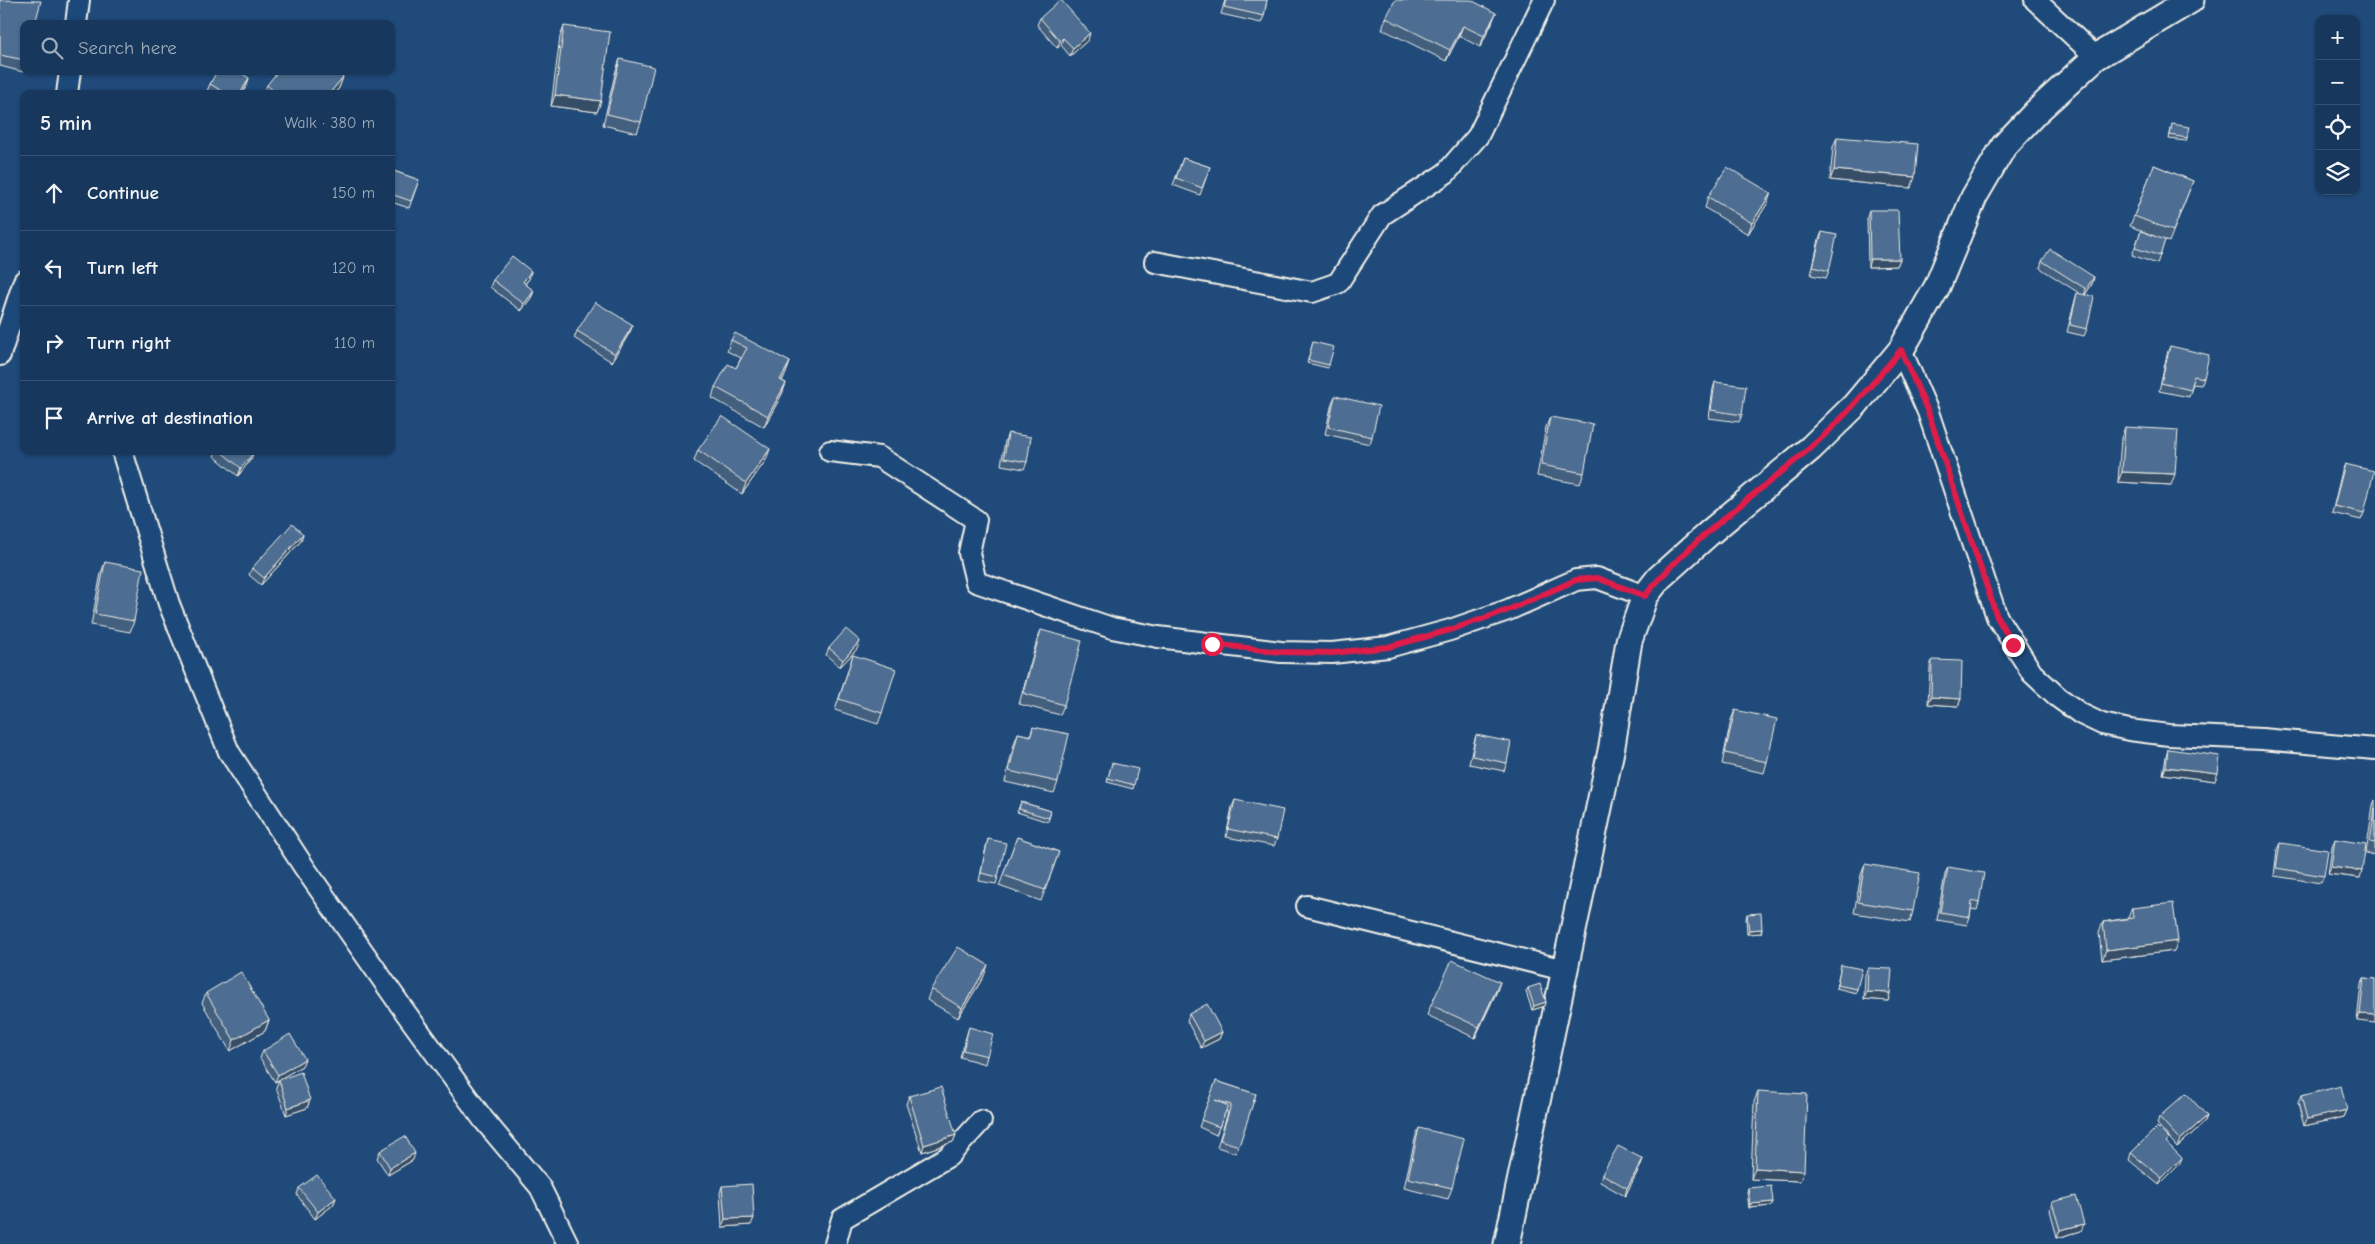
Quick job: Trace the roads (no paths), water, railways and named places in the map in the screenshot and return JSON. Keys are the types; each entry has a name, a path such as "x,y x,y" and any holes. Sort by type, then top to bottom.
{"street":[{"path":"76,20 79,0"},
{"path":"1155,262 1312,292 1338,283 1382,215 1446,173 1478,136 1544,0"},
{"path":"2035,0 2096,57"},
{"path":"1507,1244 1612,746 1629,640 1645,596 1659,578 1708,534 1811,448 1855,404 1901,350 1937,287 1974,197 2004,146 2036,112 2096,57 2191,0"},
{"path":"68,90 69,75"},
{"path":"0,355 20,293"},
{"path":"1901,350 1928,412 1997,617 2032,674 2059,698 2081,714 2102,724 2129,730 2169,736 2262,739 2375,749"},
{"path":"830,451 879,457 976,520 969,553 976,582 1112,628 1158,638 1281,652 1332,653 1388,647 1450,630 1508,610 1576,580 1597,578 1645,596"},
{"path":"123,455 169,604 229,752 304,867 403,1009 483,1119 540,1187 568,1244"},
{"path":"1307,906 1564,970"},
{"path":"835,1244 842,1219 949,1156 981,1121"}]}
